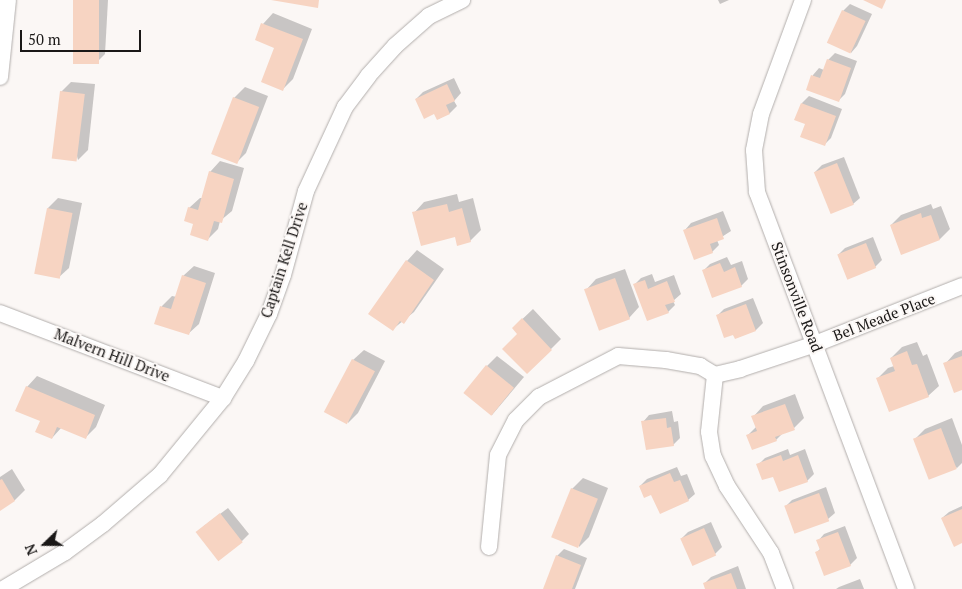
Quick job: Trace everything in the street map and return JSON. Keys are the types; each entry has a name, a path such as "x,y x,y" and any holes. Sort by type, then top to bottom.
{"street":[{"path":"0,77 8,0"},
{"name":"Stinsonville Road","path":"803,0 761,114 754,150 757,192 906,589"},
{"name":"Captain Kell Drive","path":"3,589 65,552 103,524 153,481 223,398 246,361 269,314 283,275 306,191 345,107 368,76 395,46 429,16 458,1"},
{"name":"Bel Meade Place","path":"715,375 815,344 962,286"},
{"name":"Malvern Hill Drive","path":"0,313 223,398"},
{"path":"489,547 498,455 516,420 539,397 618,356 666,360 700,366 715,375 709,432 713,456 727,486 771,553 785,589"}],"building":[{"path":"73,0 99,0 99,64 73,64"},
{"path":"271,0 319,0 318,8"},
{"path":"863,0 886,0 882,9"},
{"path":"842,10 866,21 850,54 827,43"},
{"path":"261,23 303,39 283,91 261,82 274,48 255,40"},
{"path":"827,59 851,68 839,102 806,90 811,75 820,78"},
{"path":"447,84 455,101 446,105 450,114 437,120 434,114 424,119 415,99"},
{"path":"60,91 85,94 77,162 52,158"},
{"path":"233,97 259,107 237,164 211,154"},
{"path":"801,103 836,116 825,146 800,137 805,124 794,120"},
{"path":"837,163 854,205 831,214 814,172"},
{"path":"209,171 234,179 222,223 214,221 208,241 190,235 193,224 184,221 188,207 198,210"},
{"path":"447,204 449,212 462,208 471,242 457,246 455,237 421,246 412,212"},
{"path":"47,208 73,213 60,279 34,274"},
{"path":"921,213 922,218 931,215 940,240 901,255 890,225"},
{"path":"717,218 724,239 710,244 713,253 694,260 683,230"},
{"path":"866,243 876,268 847,280 837,255"},
{"path":"406,260 434,280 404,324 400,321 393,331 368,314"},
{"path":"720,263 724,272 735,267 742,287 712,298 702,270"},
{"path":"182,275 206,283 189,335 154,324 160,306 171,309"},
{"path":"615,278 630,319 599,331 584,289"},
{"path":"645,280 648,289 667,281 675,302 665,305 669,313 647,321 633,284"},
{"path":"746,304 756,331 735,339 733,335 724,338 716,315"},
{"path":"522,318 552,350 527,374 502,349 517,334 512,328"},
{"path":"907,351 912,365 917,364 929,397 889,412 876,378 895,371 890,358"},
{"path":"962,356 962,390 954,393 943,363"},
{"path":"352,359 375,371 347,424 324,412"},
{"path":"486,365 514,388 491,416 463,393"},
{"path":"26,386 95,415 86,439 57,427 52,439 35,432 40,421 15,411"},
{"path":"785,404 795,430 775,437 777,441 752,450 746,435 757,431 751,416"},
{"path":"666,418 667,428 671,427 674,446 646,450 641,421"},
{"path":"941,428 957,469 929,480 913,439"},
{"path":"781,455 783,461 798,455 808,482 779,492 773,477 762,480 756,464"},
{"path":"670,473 674,482 680,480 689,501 660,514 651,495 644,498 639,486"},
{"path":"2,479 15,501 0,511 0,480"},
{"path":"571,488 598,499 578,548 551,537"},
{"path":"819,493 829,521 794,534 784,506"},
{"path":"962,509 962,543 954,547 941,518"},
{"path":"220,513 243,542 218,561 196,532"},
{"path":"704,528 716,555 692,566 680,539"},
{"path":"838,532 851,566 824,576 815,552 820,550 816,540"},
{"path":"556,555 581,565 572,589 543,589"},
{"path":"731,573 737,589 705,589 703,583"}]}
